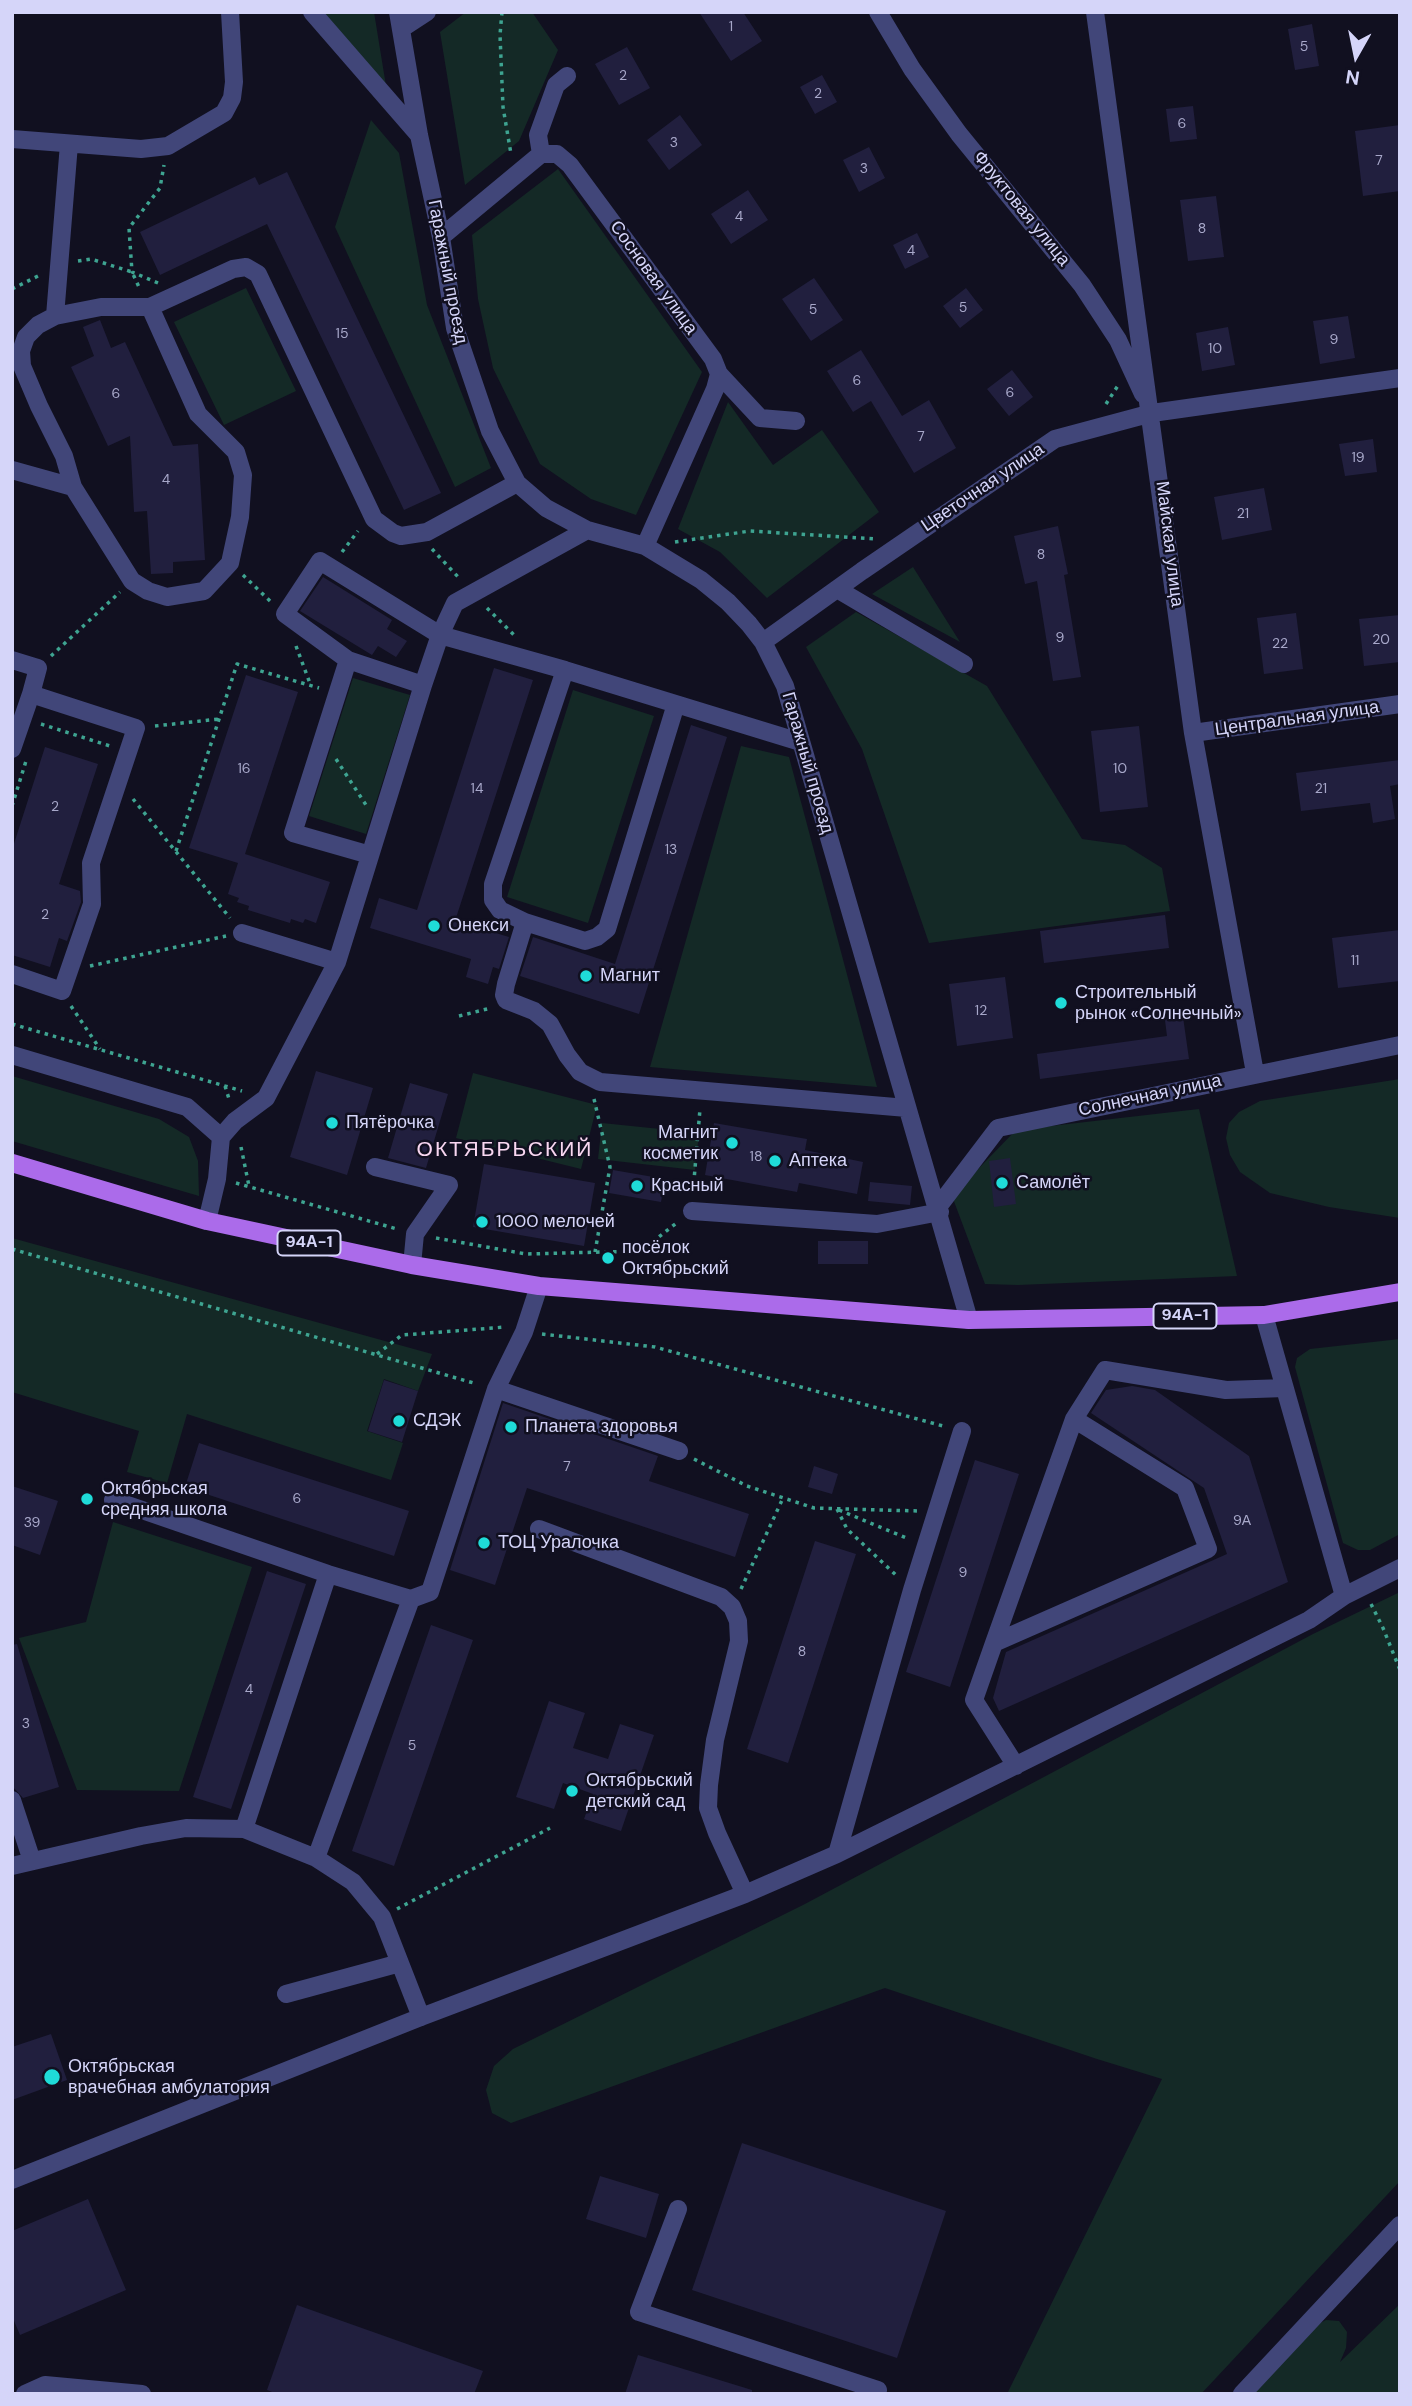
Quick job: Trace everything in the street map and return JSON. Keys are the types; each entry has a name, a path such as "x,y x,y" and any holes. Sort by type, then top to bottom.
{"main road":[{"name":"94А-1","path":"12,1163 207,1221 412,1265 539,1286 969,1320 1264,1315 1400,1292"}],"street":[{"path":"12,139 141,149 168,146 224,113 232,98 234,82 230,12"},
{"path":"312,12 419,135"},
{"path":"399,20 428,12"},
{"name":"Фруктовая улица","path":"878,12 912,69 959,134 1082,285 1118,340 1152,413"},
{"name":"Майская улица","path":"1095,12 1152,413 1193,733 1255,1073"},
{"name":"Гаражный проезд","path":"399,20 456,328 490,431 517,483 546,508 587,530 645,547 701,580 728,602 762,642 785,686 969,1320"},
{"path":"441,237 541,154 538,135 556,85 567,76"},
{"path":"55,316 69,144"},
{"name":"Сосновая улица","path":"541,154 557,154 570,164 713,359 719,374 760,418 796,421"},
{"path":"149,307 198,414 236,452 243,475 240,517 230,563 204,591 167,597 148,591 132,581 73,487 64,456 22,366 26,337 38,325 55,316 101,307 149,307 233,269 246,267 258,274 374,519 401,536 427,532 517,483"},
{"path":"645,547 715,389 719,374"},
{"name":"Цветочная улица","path":"762,642 1055,439 1152,413 1400,378"},
{"path":"12,470 73,487"},
{"path":"207,1221 217,1179 221,1137 235,1121 266,1098 337,962 423,685 440,635 455,603 587,530"},
{"path":"423,685 348,660 285,614 320,561 440,635 800,742"},
{"path":"837,589 964,664"},
{"path":"12,660 38,668 20,754"},
{"path":"348,660 293,832 370,855"},
{"path":"565,670 493,884 492,900 500,910 525,922 586,941 607,929 677,704"},
{"path":"12,974 62,991 92,904 91,863 136,728 31,694"},
{"name":"Центральная улица","path":"1193,733 1400,705"},
{"path":"525,922 504,995 510,1003 534,1011 550,1024 580,1072 600,1082 907,1108"},
{"path":"242,933 337,962"},
{"name":"Солнечная улица","path":"939,1210 998,1128 1400,1045"},
{"path":"12,1055 187,1107 221,1137"},
{"path":"375,1167 449,1185 415,1234 412,1265"},
{"path":"692,1211 877,1224 939,1210"},
{"path":"113,1500 328,1574 411,1599 430,1592 496,1389 539,1286"},
{"path":"1264,1315 1344,1596"},
{"path":"1016,1766 974,1700 1074,1419 1105,1370 1226,1390 1285,1388"},
{"path":"496,1389 679,1451"},
{"path":"994,1643 1209,1549 1185,1488 1074,1419"},
{"path":"837,1854 912,1591 962,1431"},
{"path":"539,1528 722,1597 732,1607 738,1621 739,1641 715,1741 708,1808 745,1894"},
{"path":"12,2180 421,2017 745,1894 837,1854 1309,1620 1344,1596 1400,1568"},
{"path":"244,1829 328,1574"},
{"path":"316,1858 411,1599"},
{"path":"12,1800 32,1861"},
{"path":"12,1866 186,1828 244,1829 316,1858 353,1882 382,1917 421,2017"},
{"path":"286,1994 400,1963"},
{"path":"678,2209 639,2312 878,2390 877,2394"},
{"path":"1242,2394 1400,2225"},
{"path":"25,2394 45,2385 142,2394"}],"path":[{"path":"502,12 500,35 503,107 515,174"},
{"path":"149,307 132,272 129,228 160,188 168,146"},
{"path":"12,289 60,265 90,259 132,272"},
{"path":"330,568 372,513"},
{"path":"645,547 750,531 906,541"},
{"path":"418,534 516,637"},
{"path":"38,668 132,581"},
{"path":"176,851 237,664 326,690 333,708"},
{"path":"136,728 219,719"},
{"path":"38,723 113,748"},
{"path":"323,739 380,825"},
{"path":"12,806 20,754"},
{"path":"69,971 242,933 119,780"},
{"path":"62,991 101,1051"},
{"path":"459,1016 510,1003"},
{"path":"12,1024 266,1098"},
{"path":"589,1076 610,1167 595,1252"},
{"path":"217,1179 415,1234 526,1254 641,1251 692,1211 702,1091"},
{"path":"12,1249 496,1389"},
{"path":"376,1354 402,1335 520,1329 656,1347 962,1431"},
{"path":"679,1451 747,1486 814,1508 937,1511"},
{"path":"732,1607 783,1498"},
{"path":"837,1509 926,1547"},
{"path":"837,1509 847,1529 912,1591"},
{"path":"1344,1596 1364,1593 1383,1628 1400,1670"},
{"path":"382,1917 550,1828"}],"green space":[{"path":"321,12 374,12 387,92"},
{"path":"466,12 532,12 558,50 519,141 465,185 440,32"},
{"path":"371,120 399,153 427,305 491,468 455,487 335,227"},
{"path":"558,169 702,372 636,515 591,499 540,464 493,368 478,299 472,235"},
{"path":"246,288 296,391 224,425 174,322"},
{"path":"728,402 773,465 822,430 879,512 767,598 720,552 678,529"},
{"path":"913,567 960,642 872,594"},
{"path":"856,612 987,686 1082,839 1125,845 1162,868 1170,911 929,943 862,749 806,647"},
{"path":"353,678 410,695 366,834 309,816"},
{"path":"573,690 654,716 588,923 507,897"},
{"path":"741,746 789,757 877,1087 650,1067"},
{"path":"473,1073 597,1105 581,1169 456,1138"},
{"path":"12,1076 159,1119 189,1137 198,1161 199,1196 12,1141"},
{"path":"1400,1079 1400,1218 1329,1207 1270,1193 1240,1172 1230,1155 1226,1138 1229,1123 1239,1112 1260,1101"},
{"path":"1199,1109 1237,1276 985,1284 952,1196 1016,1130"},
{"path":"602,1123 699,1133 695,1170 598,1159"},
{"path":"12,1238 432,1354 418,1391 384,1379 367,1431 403,1443 391,1480 187,1414 167,1483 127,1472 139,1431 12,1392"},
{"path":"1400,1339 1400,1534 1370,1550 1358,1550 1343,1543 1295,1367 1297,1358 1310,1349"},
{"path":"113,1522 252,1567 179,1791 77,1790 19,1638 86,1622"},
{"path":"1400,1592 1400,2181 1201,2394 1007,2394 1162,2079 885,1988 511,2123 492,2113 486,2090 494,2066 513,2049 803,1905 1313,1634"},
{"path":"1400,2304 1400,2394 1251,2394 1311,2328 1326,2320 1339,2321 1347,2332 1346,2348 1340,2362"}],"building":[{"path":"699,12 743,12 762,41 731,61"},
{"path":"1312,24 1319,66 1295,70 1288,29"},
{"path":"627,47 650,88 619,105 595,64"},
{"path":"822,75 837,102 815,114 800,87"},
{"path":"1193,106 1197,139 1170,142 1166,109"},
{"path":"680,115 702,145 669,170 647,140"},
{"path":"1400,125 1400,191 1363,196 1355,131"},
{"path":"869,147 885,178 859,192 843,160"},
{"path":"287,172 441,493 404,510 267,224 160,275 140,232 255,177 259,185"},
{"path":"748,190 768,220 731,244 711,214"},
{"path":"1216,196 1224,257 1188,261 1180,200"},
{"path":"917,233 929,257 905,269 893,245"},
{"path":"814,278 843,320 811,341 782,299"},
{"path":"966,288 983,310 960,328 943,306"},
{"path":"1348,316 1355,358 1320,364 1313,321"},
{"path":"100,320 111,348 125,342 173,446 198,444 205,560 173,562 173,573 151,574 147,511 134,512 130,436 108,446 71,367 94,356 83,327"},
{"path":"1228,327 1235,365 1202,371 1196,333"},
{"path":"861,350 902,416 929,400 956,448 914,473 871,401 853,412 827,371"},
{"path":"1012,370 1033,397 1009,416 987,389"},
{"path":"1373,439 1377,472 1345,476 1339,444"},
{"path":"1264,488 1272,530 1222,540 1214,497"},
{"path":"1058,526 1068,574 1064,575 1081,677 1053,681 1037,581 1025,584 1014,536"},
{"path":"323,577 392,620 387,629 407,641 396,657 378,646 372,655 300,611"},
{"path":"1296,613 1303,669 1264,674 1257,618"},
{"path":"1400,615 1400,662 1364,666 1359,619"},
{"path":"494,668 533,680 455,921 509,937 499,969 493,967 488,984 466,977 471,959 370,928 379,898 417,910"},
{"path":"246,675 298,692 245,854 330,882 316,923 305,919 303,923 291,919 290,923 248,910 249,906 237,902 239,898 228,894 238,863 189,848"},
{"path":"691,725 727,737 639,1014 520,976 533,937 615,964"},
{"path":"1139,726 1148,807 1100,812 1091,731"},
{"path":"45,747 98,764 59,884 80,891 81,902 67,941 59,938 50,967 12,955 12,850"},
{"path":"1400,760 1400,784 1390,786 1395,819 1373,823 1370,803 1301,811 1296,773"},
{"path":"1165,915 1169,948 1044,963 1040,931"},
{"path":"1400,930 1400,981 1338,988 1332,938"},
{"path":"1005,977 1013,1038 957,1046 949,984"},
{"path":"1182,1010 1189,1059 1040,1079 1037,1054 1167,1036 1164,1012"},
{"name":"Пятёрочка","path":"316,1071 373,1088 347,1175 290,1157"},
{"path":"410,1083 448,1094 426,1168 388,1158"},
{"path":"714,1123 807,1139 805,1150 863,1162 857,1194 799,1183 797,1192 705,1175"},
{"name":"Самолёт","path":"1010,1158 1016,1204 994,1207 989,1161"},
{"path":"484,1164 595,1183 584,1246 473,1227"},
{"name":"Красный","path":"613,1170 665,1179 661,1202 609,1193"},
{"path":"870,1182 912,1186 910,1205 868,1201"},
{"path":"818,1241 868,1241 868,1264 818,1264"},
{"path":"384,1380 418,1391 402,1442 368,1431"},
{"path":"1132,1386 1155,1390 1249,1456 1288,1582 999,1711 993,1698 1006,1652 1227,1554 1204,1488 1091,1413 1106,1390"},
{"path":"503,1403 658,1456 649,1481 749,1514 735,1557 527,1488 495,1585 450,1570"},
{"path":"199,1443 409,1511 394,1556 185,1487"},
{"path":"975,1460 1019,1474 950,1687 906,1672"},
{"path":"814,1466 838,1474 832,1494 808,1487"},
{"path":"12,1486 58,1501 40,1555 12,1545"},
{"path":"815,1541 856,1554 788,1763 747,1749"},
{"path":"267,1571 306,1584 231,1809 193,1797"},
{"path":"431,1625 473,1640 394,1866 352,1851"},
{"path":"17,1644 59,1787 23,1798 12,1786 12,1645"},
{"path":"549,1701 585,1713 573,1748 608,1759 620,1724 654,1735 621,1831 584,1819 593,1794 563,1783 554,1809 516,1797"},
{"path":"51,2034 67,2080 12,2100 12,2047"},
{"path":"742,2143 946,2211 897,2358 692,2290"},
{"path":"600,2176 659,2194 646,2238 586,2219"},
{"path":"88,2199 126,2290 20,2335 12,2316 12,2231"},
{"path":"297,2305 483,2371 474,2394 277,2394 267,2390"},
{"path":"638,2355 752,2390 752,2394 625,2394"}],"place":[{"name":"Онекси","path":"434,926"},
{"name":"Магнит","path":"586,976"},
{"name":"Строительный рынок «Солнечный»","path":"1061,1003"},
{"name":"Пятёрочка","path":"332,1123"},
{"name":"Магнит косметик","path":"732,1143"},
{"name":"Аптека","path":"775,1161"},
{"name":"Самолёт","path":"1002,1183"},
{"name":"Красный","path":"637,1186"},
{"name":"1000 мелочей","path":"482,1222"},
{"name":"посёлок Октябрьский","path":"608,1258"},
{"name":"СДЭК","path":"399,1421"},
{"name":"Планета здоровья","path":"511,1427"},
{"name":"Октябрьская средняя школа","path":"87,1499"},
{"name":"ТОЦ Уралочка","path":"484,1543"},
{"name":"Октябрьский детский сад","path":"572,1791"},
{"name":"Октябрьская врачебная амбулатория","path":"52,2077"}],"district":[{"name":"ОКТЯБРЬСКИЙ","path":"505,1150"}]}
